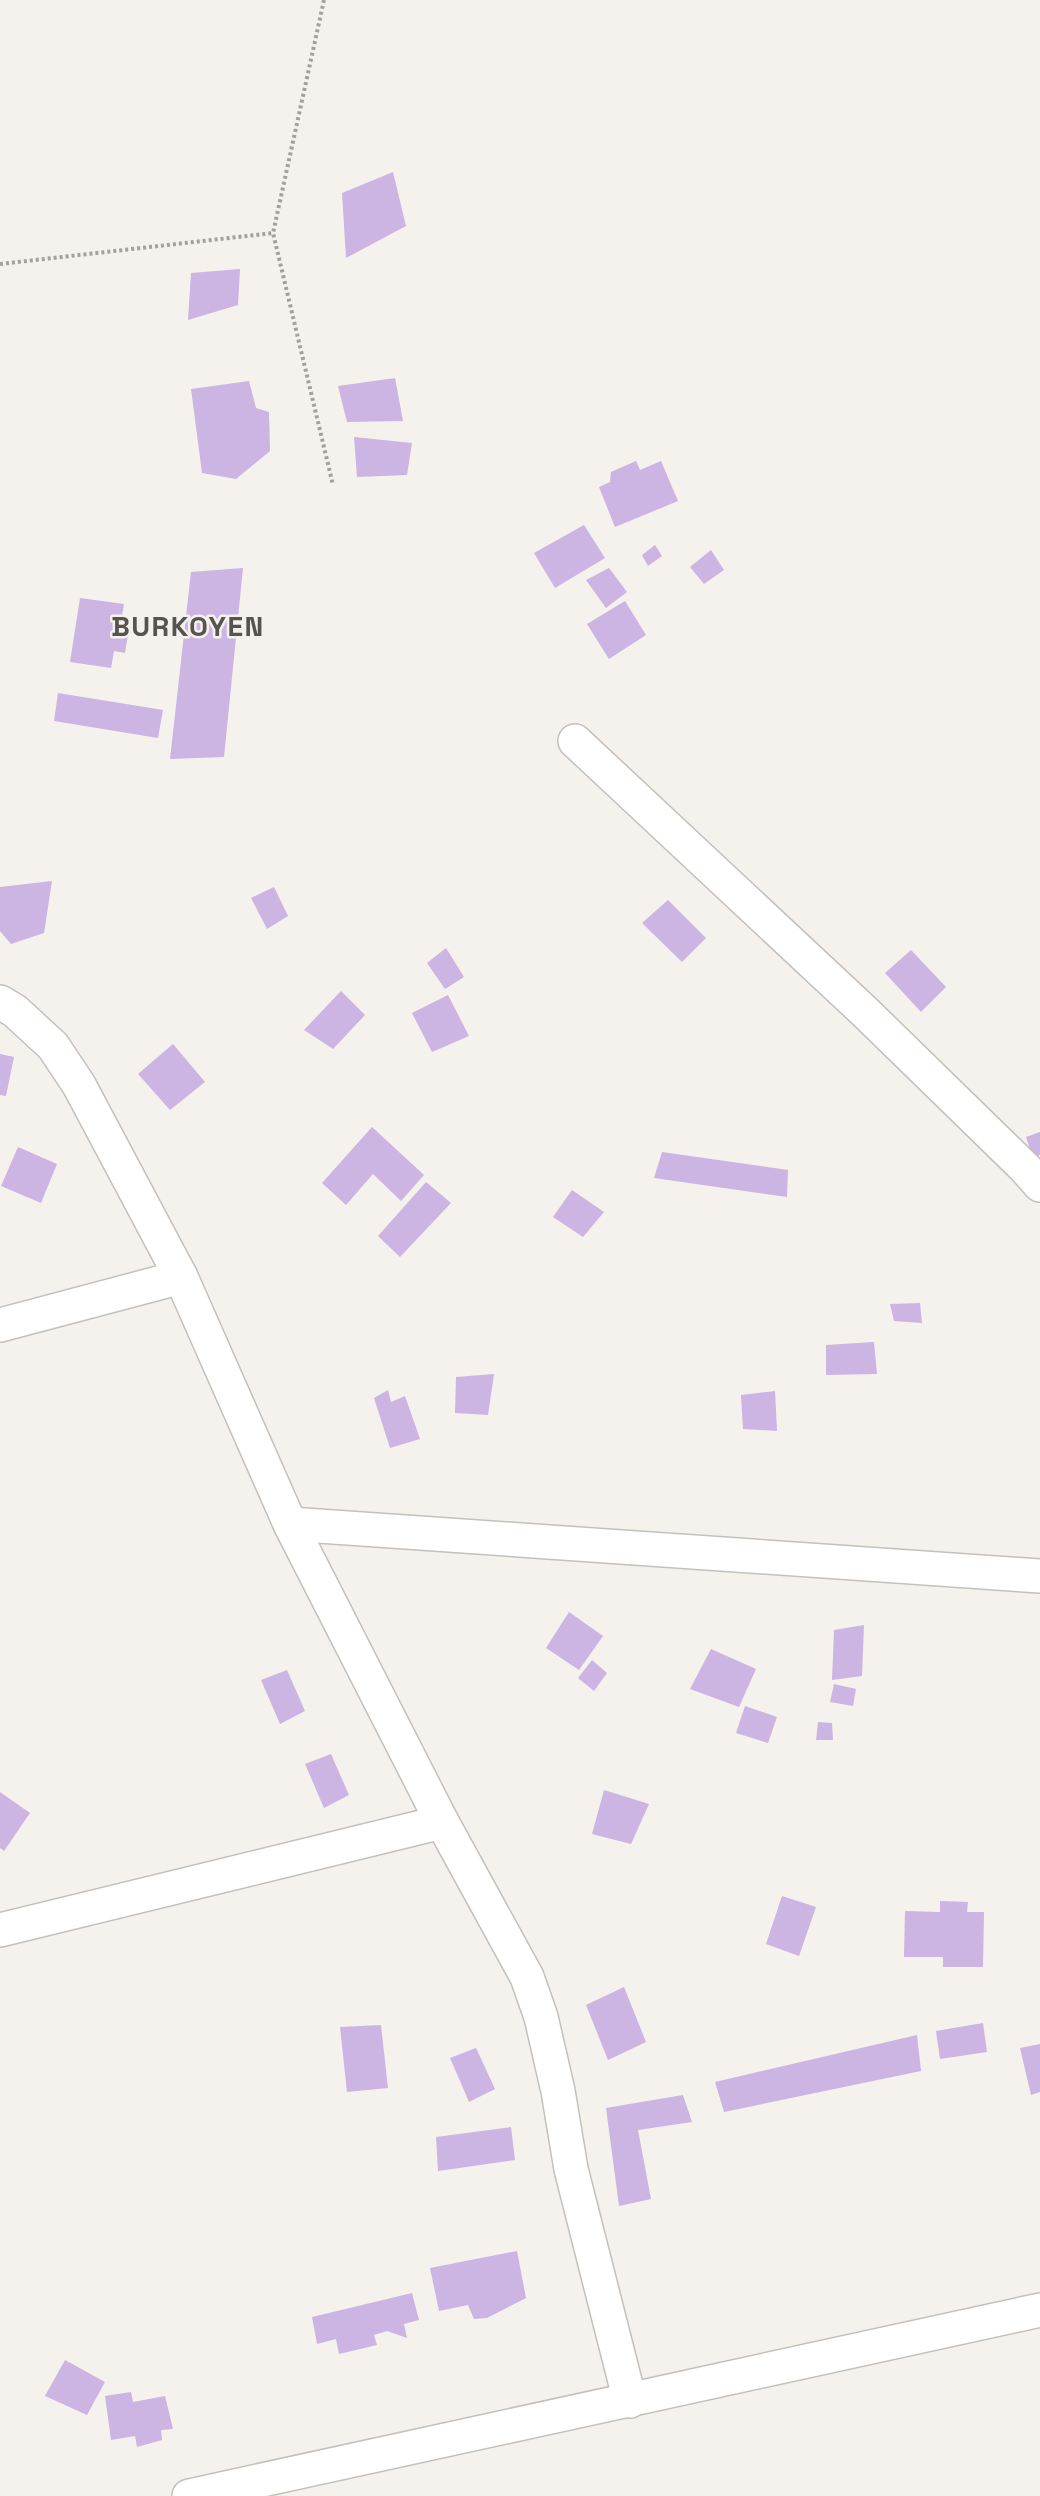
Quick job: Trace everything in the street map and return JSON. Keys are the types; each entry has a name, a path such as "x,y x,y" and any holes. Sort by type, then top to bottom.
{"street":[{"path":"575,741 873,1020 1040,1185"},
{"path":"0,1002 15,1011 53,1046 79,1085 181,1277 290,1524 442,1822 527,1977 541,2017 558,2091 571,2169 630,2401"},
{"path":"0,1324 181,1277"},
{"path":"290,1524 1040,1576"},
{"path":"0,1930 442,1822"},
{"path":"189,2496 1040,2310"}],"path":[{"path":"324,0 273,233 333,485"},
{"path":"0,264 273,233"}],"building":[{"path":"393,172 406,226 346,258 342,193"},
{"path":"240,269 238,305 188,320 191,273"},
{"path":"395,378 403,421 347,422 338,386"},
{"path":"249,381 256,408 269,412 270,451 236,479 202,473 191,389"},
{"path":"354,437 412,443 407,475 357,477"},
{"path":"636,461 640,470 661,461 678,501 615,527 599,487 610,482 611,472"},
{"path":"584,525 605,558 555,588 534,553"},
{"path":"655,545 662,556 648,566 642,555"},
{"path":"711,550 724,570 704,584 690,567"},
{"path":"243,568 224,757 170,759 191,572"},
{"path":"609,568 627,592 606,608 586,580"},
{"path":"80,598 124,604 121,622 130,623 125,653 114,651 111,668 70,662"},
{"path":"625,601 646,635 609,659 587,624"},
{"path":"58,693 163,710 158,738 54,721"},
{"path":"52,881 44,933 11,944 0,931 0,887"},
{"path":"274,887 288,916 267,929 251,898"},
{"path":"668,900 706,938 682,962 642,923"},
{"path":"446,948 464,977 445,989 427,963"},
{"path":"911,950 946,987 921,1012 885,973"},
{"path":"341,991 365,1015 333,1049 304,1030"},
{"path":"448,995 469,1036 432,1052 412,1013"},
{"path":"173,1044 205,1082 170,1110 138,1074"},
{"path":"0,1054 14,1057 6,1096 0,1095"},
{"path":"372,1127 424,1175 401,1201 373,1174 346,1205 322,1183"},
{"path":"1040,1132 1040,1155 1033,1158 1026,1137"},
{"path":"18,1147 57,1164 41,1203 1,1186"},
{"path":"662,1152 788,1170 787,1197 654,1178"},
{"path":"426,1182 451,1203 400,1257 378,1236"},
{"path":"572,1190 604,1212 583,1237 553,1217"},
{"path":"920,1303 922,1323 894,1321 890,1304"},
{"path":"874,1342 877,1374 826,1375 826,1345"},
{"path":"494,1374 488,1415 455,1413 456,1377"},
{"path":"388,1390 391,1402 405,1396 420,1439 390,1448 374,1398"},
{"path":"775,1391 777,1431 743,1429 741,1395"},
{"path":"569,1612 603,1636 579,1670 546,1648"},
{"path":"864,1625 862,1676 832,1680 834,1630"},
{"path":"711,1649 756,1669 739,1707 690,1689"},
{"path":"592,1660 607,1673 594,1691 578,1678"},
{"path":"287,1670 305,1711 280,1724 261,1680"},
{"path":"834,1684 856,1689 853,1706 830,1702"},
{"path":"745,1706 777,1717 768,1743 736,1733"},
{"path":"818,1722 832,1723 833,1740 816,1740"},
{"path":"331,1754 349,1795 324,1808 305,1764"},
{"path":"604,1790 649,1804 631,1844 592,1834"},
{"path":"0,1792 30,1813 4,1851 0,1848"},
{"path":"782,1896 816,1907 799,1956 766,1944"},
{"path":"940,1901 968,1902 967,1912 984,1912 983,1967 943,1967 943,1957 904,1957 905,1911 940,1912"},
{"path":"624,1987 646,2042 608,2060 586,2005"},
{"path":"983,2023 987,2052 940,2059 936,2031"},
{"path":"381,2025 388,2088 347,2092 340,2027"},
{"path":"917,2035 921,2071 724,2112 715,2082"},
{"path":"1040,2044 1040,2092 1031,2095 1020,2048"},
{"path":"476,2048 495,2089 469,2102 450,2058"},
{"path":"683,2095 692,2122 638,2130 651,2199 619,2206 606,2108"},
{"path":"511,2127 515,2160 438,2171 436,2137"},
{"path":"517,2251 526,2298 487,2318 474,2319 468,2305 439,2311 430,2268"},
{"path":"412,2293 419,2320 404,2324 407,2338 387,2331 374,2335 377,2345 339,2354 336,2339 317,2344 312,2317"},
{"path":"65,2360 105,2382 87,2415 45,2396"},
{"path":"131,2392 133,2402 165,2396 173,2429 161,2430 162,2440 137,2447 135,2436 111,2440 105,2396"}],"district":[{"name":"BURKOYEN","path":"188,626"}]}
